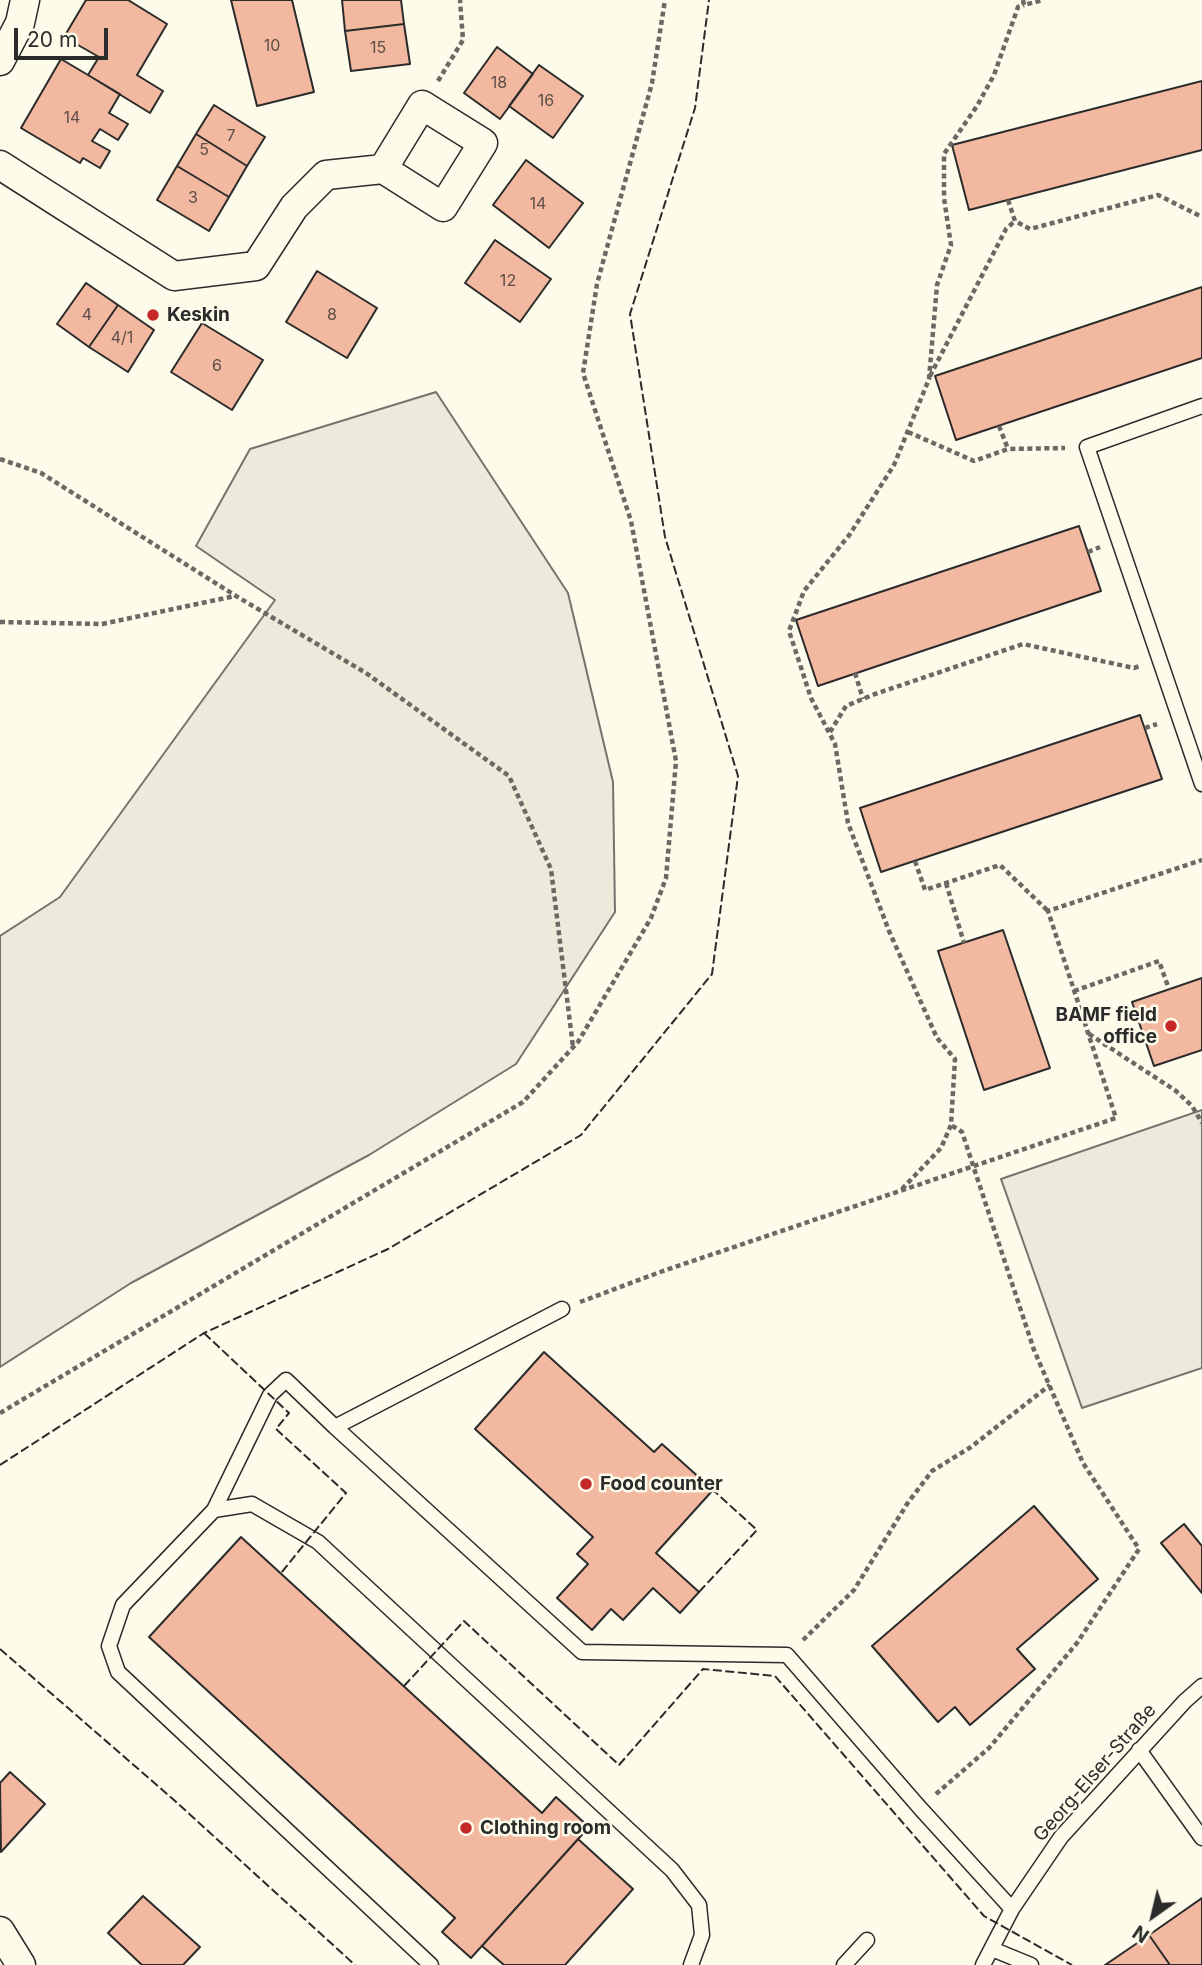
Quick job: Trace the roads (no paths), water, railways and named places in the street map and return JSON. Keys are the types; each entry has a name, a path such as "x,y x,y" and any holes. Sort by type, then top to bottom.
{"street":[{"path":"0,61 20,23 25,0"},
{"path":"0,165 174,276 256,266 294,207 326,175 383,169 443,207 483,143 422,106 383,169"},
{"path":"0,1931 21,1965"}],"lane":[{"path":"1202,406 1087,447 1202,784"},
{"path":"335,1427 562,1309"},
{"path":"431,1965 118,1672 109,1646 123,1605 214,1510 270,1395 286,1380 582,1652 787,1656 1012,1909"},
{"path":"214,1510 252,1504 318,1542 672,1870 699,1905 702,1935 691,1965"},
{"name":"Georg-Elser-Straße","path":"983,1965 1012,1909 1061,1837 1139,1750 1202,1686"},
{"path":"1139,1750 1202,1838"},
{"path":"844,1965 867,1940"},
{"path":"992,1949 1031,1965"}],"place":[{"name":"Keskin","path":"153,315"},
{"name":"BAMF field office","path":"1171,1026"},
{"name":"Food counter","path":"586,1484"},
{"name":"Clothing room","path":"466,1828"}]}
